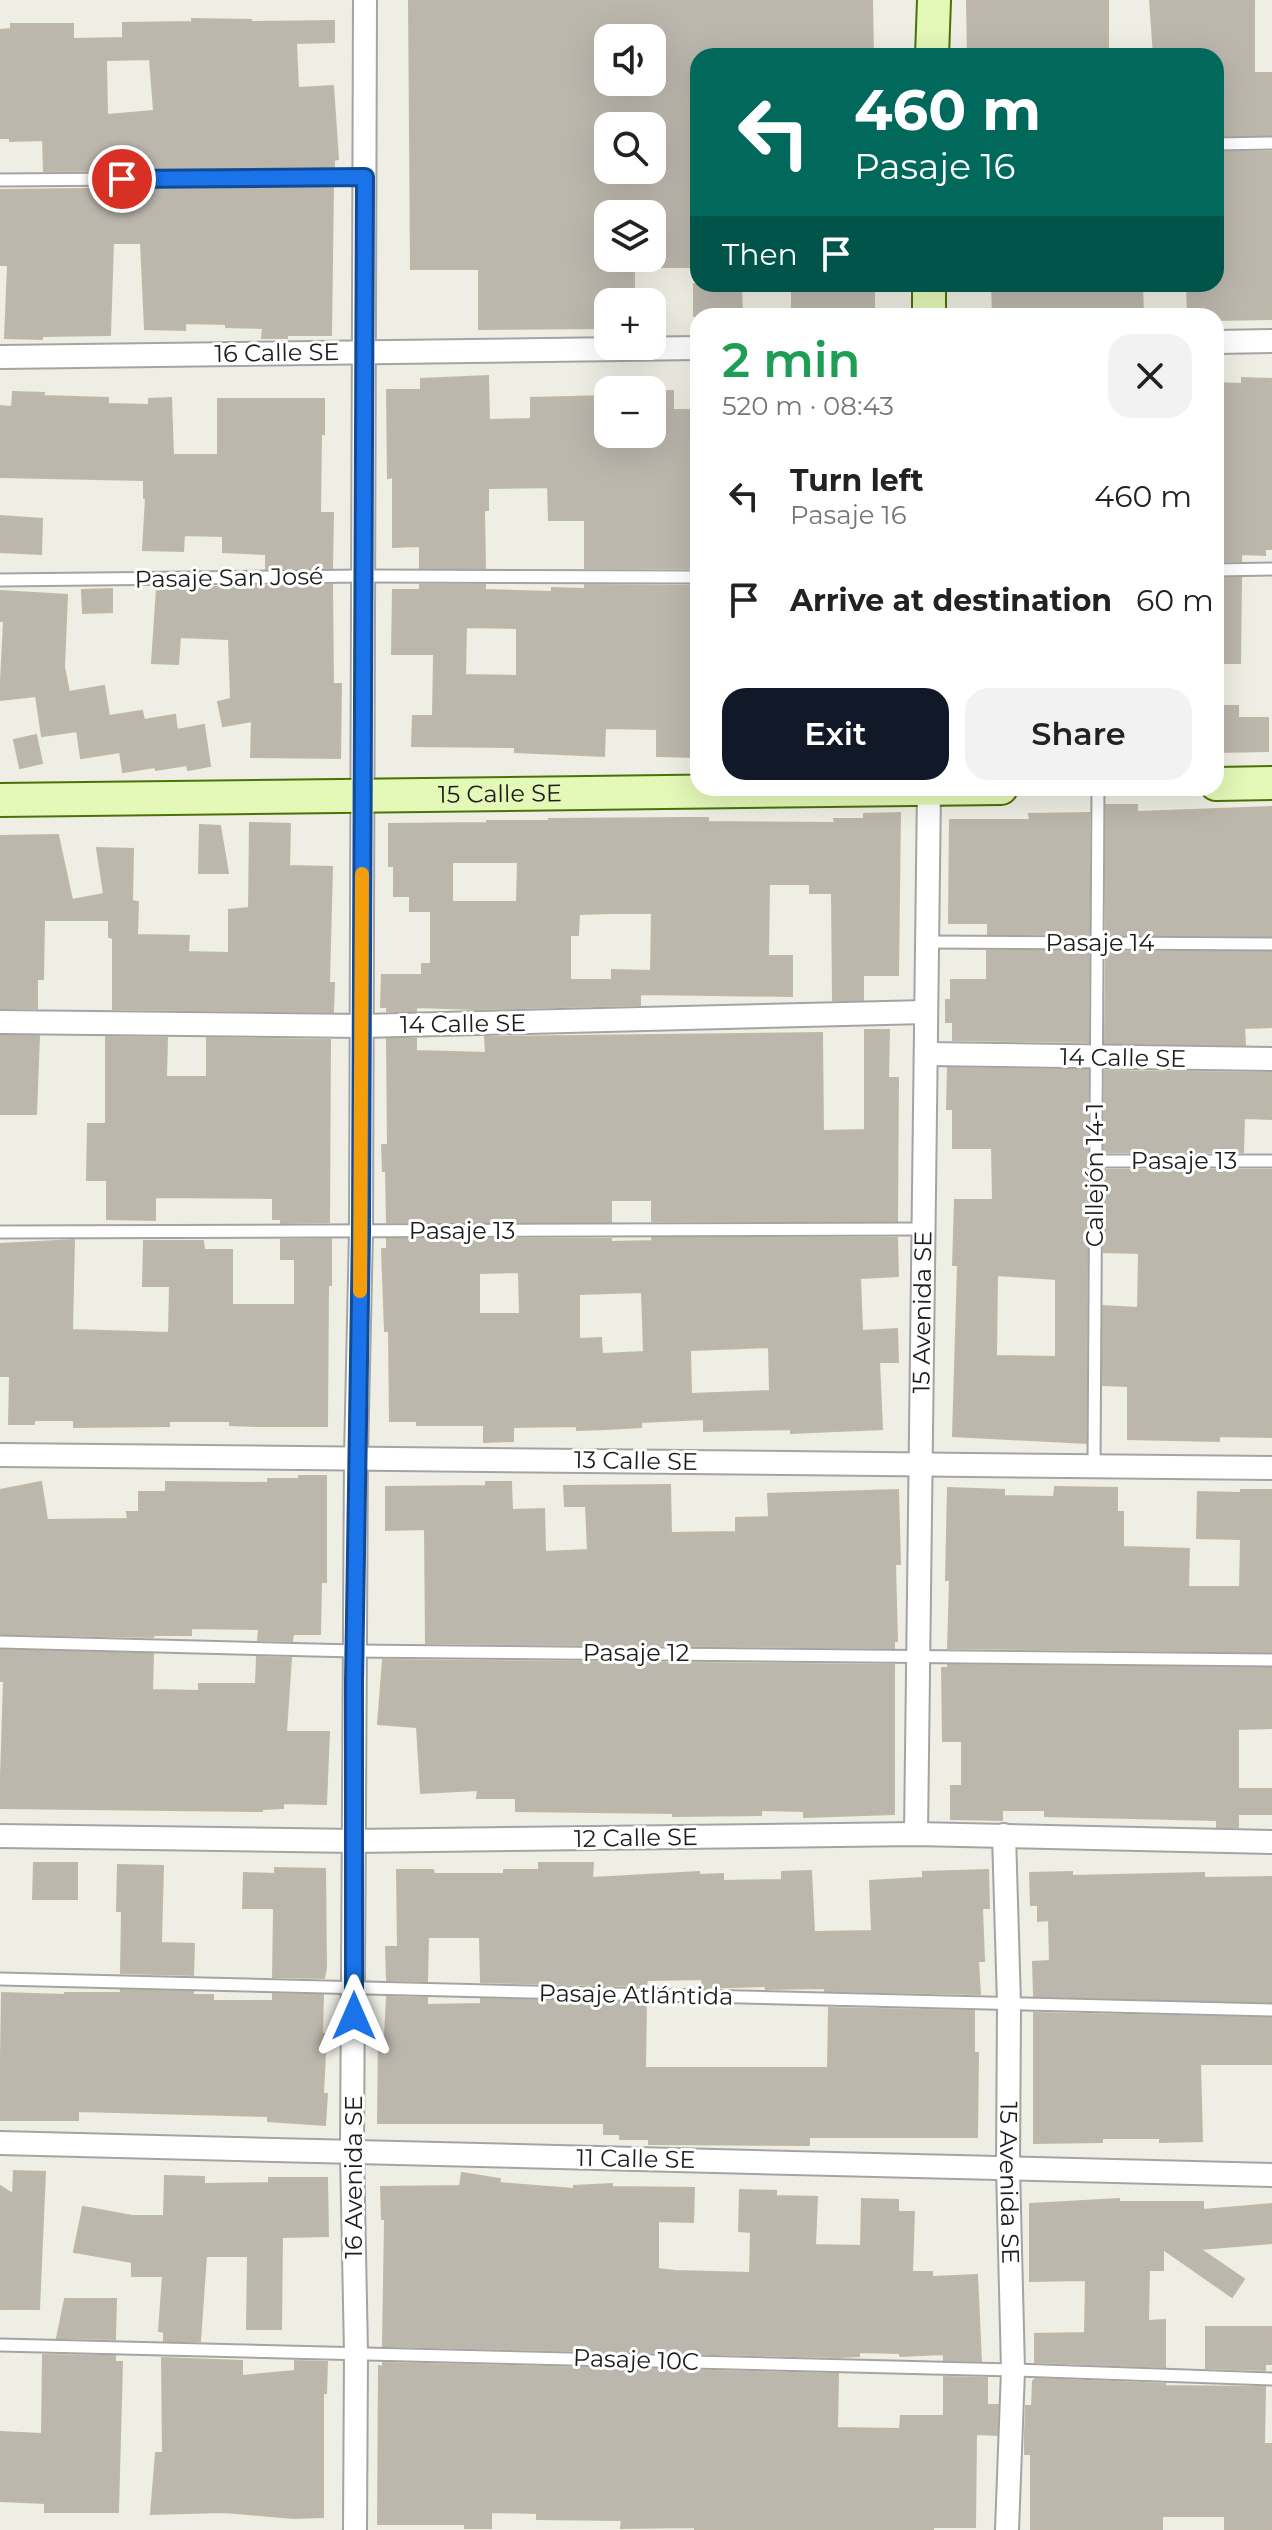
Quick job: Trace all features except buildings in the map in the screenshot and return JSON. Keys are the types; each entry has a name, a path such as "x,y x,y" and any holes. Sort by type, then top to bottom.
{"street":[{"name":"16 Avenida SE","path":"355,2530 356,2353 352,2152 354,1651 361,1231 365,0"},
{"path":"932,48 934,0"},
{"path":"1224,342 1272,341"},
{"name":"16 Calle SE","path":"0,357 690,348"},
{"path":"1224,784 1272,783"},
{"name":"15 Calle SE","path":"0,800 690,792"},
{"name":"15 Avenida SE","path":"916,1834 929,796"},
{"name":"14 Calle SE","path":"0,1022 362,1026 926,1012"},
{"name":"14 Calle SE","path":"926,1054 1272,1059"},
{"name":"13 Calle SE","path":"0,1455 1272,1468"},
{"name":"12 Calle SE","path":"0,1836 354,1841 916,1834 1272,1842"},
{"name":"15 Avenida SE","path":"1004,1835 1013,2370 1007,2530"},
{"name":"11 Calle SE","path":"0,2143 1272,2175"}],"lane":[{"path":"1224,144 1272,143"},
{"path":"0,180 365,177"},
{"path":"1224,570 1272,569"},
{"name":"Pasaje San José","path":"0,580 364,576 690,577"},
{"name":"Callejón 14-1","path":"1094,1467 1098,796"},
{"name":"Pasaje 14","path":"927,942 1272,944"},
{"name":"Pasaje 13","path":"1096,1161 1272,1161"},
{"name":"Pasaje 13","path":"0,1232 923,1229"},
{"name":"Pasaje 12","path":"0,1642 354,1651 1272,1660"},
{"name":"Pasaje Atlántida","path":"0,1979 1272,2010"},
{"name":"Pasaje 10C","path":"0,2345 1272,2379"}],"slow traffic":[{"path":"360,1291 362,874"}],"route":[{"path":"122,179 365,177 354,2016"}]}
